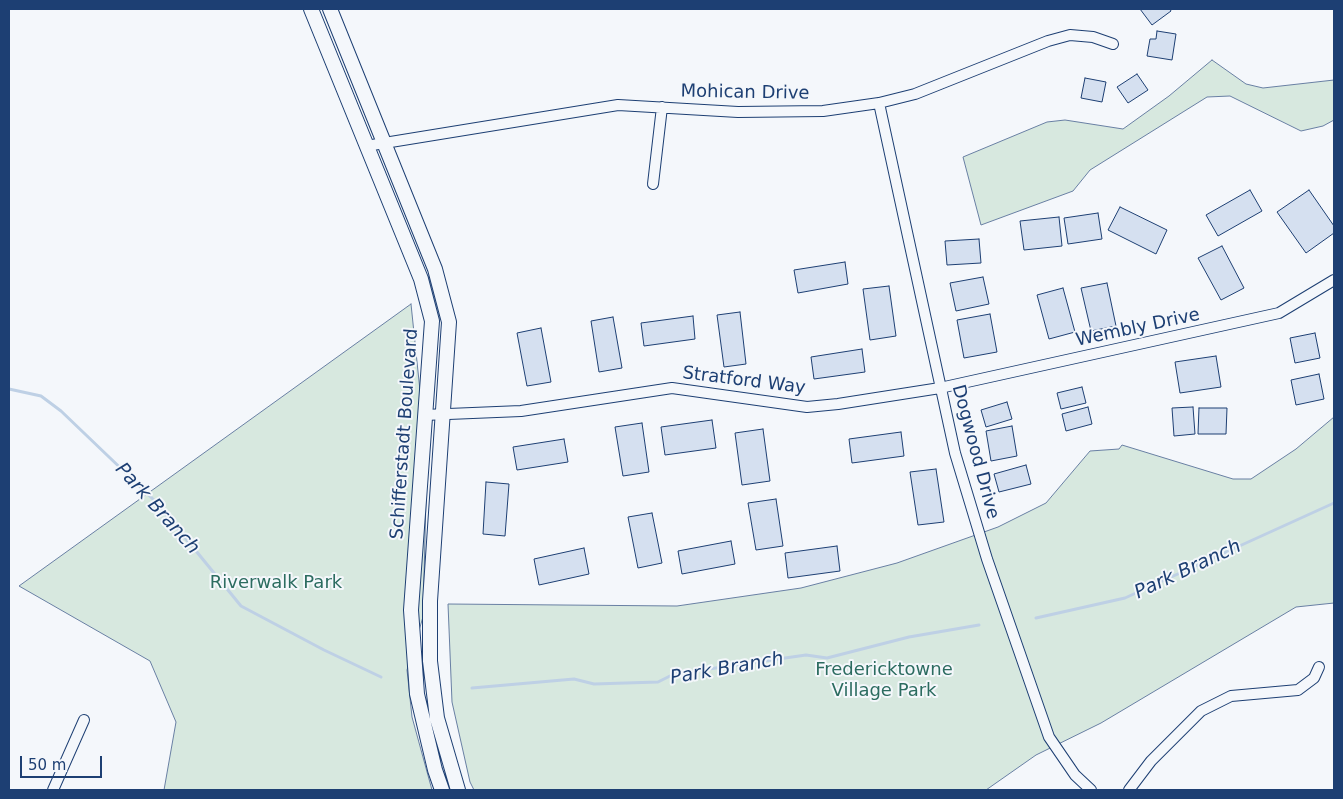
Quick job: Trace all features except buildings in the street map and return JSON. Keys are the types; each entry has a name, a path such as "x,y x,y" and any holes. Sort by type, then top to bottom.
{"main road":[{"name":"Schifferstadt Boulevard","path":"311,9 421,279 432,320 411,610 417,694 435,770 442,790"},
{"name":"Schifferstadt Boulevard","path":"330,9 435,269 449,322 430,601 430,661 437,718 458,790"}],"street":[{"name":"Mohican Drive","path":"366,146 590,108 618,105 789,113 879,103 937,87 1048,41 1070,35 1093,36 1113,44"},
{"name":"Dogwood Drive","path":"879,103 955,453 985,552 1049,737 1061,758 1091,790"},
{"path":"653,184 662,107"},
{"name":"Wembly Drive","path":"940,388 1279,313 1334,280"},
{"name":"Stratford Way","path":"424,415 521,412 672,388 807,407 940,388"},
{"path":"1129,790 1151,761 1201,711 1231,696 1298,690 1314,678 1319,667"},
{"path":"54,790 84,720"}],"green space":[{"path":"1212,60 1246,84 1263,88 1334,80 1334,120 1323,126 1301,131 1230,96 1207,97 1090,170 1073,191 981,225 963,157 1047,122 1065,120 1123,129 1169,96"},
{"name":"Riverwalk Park","path":"411,304 427,458 423,617 407,670 412,717 432,790 164,790 176,722 150,661 19,586"},
{"name":"Fredericktowne Village Park","path":"1334,417 1334,603 1296,607 1101,723 1036,755 986,790 474,790 470,782 452,702 448,604 677,606 801,588 897,563 998,527 1046,503 1090,451 1119,449 1122,445 1233,479 1251,479 1296,449"}],"waterway":[{"name":"Park Branch","path":"9,389 41,396 61,411 156,502 241,606 324,650 381,677"},
{"name":"Park Branch","path":"1036,618 1125,598 1334,503"},
{"name":"Park Branch","path":"472,688 574,679 594,684 658,682 674,674 806,655 827,658 909,637 979,625"}]}
